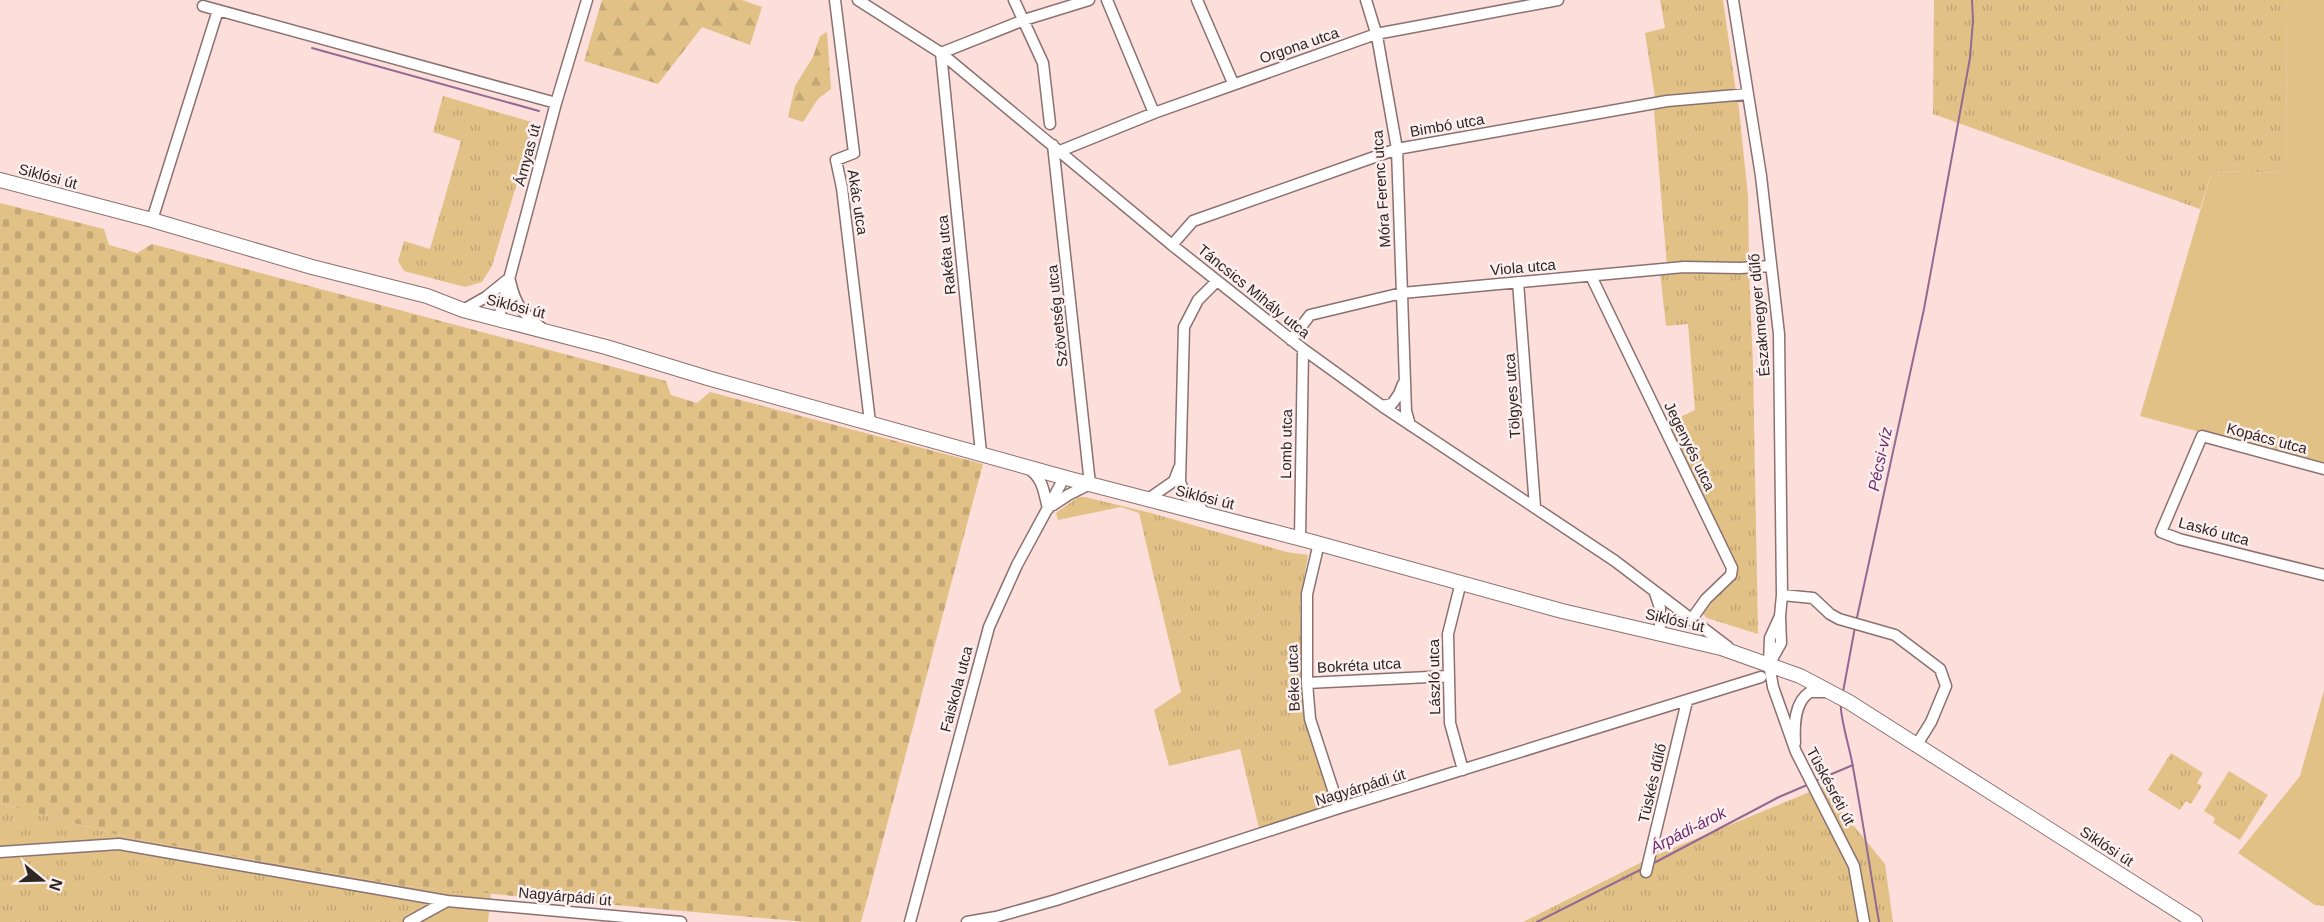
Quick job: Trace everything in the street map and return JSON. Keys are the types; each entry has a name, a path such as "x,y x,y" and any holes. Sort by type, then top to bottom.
{"main road":[{"name":"Siklósi út","path":"0,180 152,220 301,264 427,296 463,310 544,330 1064,478 1319,543 1562,611 1736,652 1809,680 1834,693 2195,922"}],"street":[{"name":"Árnyas út","path":"499,318 556,103 587,0"},
{"name":"Akác utca","path":"835,0 854,153 836,160 843,199 870,422"},
{"name":"Táncsics Mihály utca","path":"858,0 941,53 1172,245 1303,349 1382,406 1615,561 1736,652"},
{"path":"1014,0 1043,63 1050,124"},
{"path":"941,53 1024,20 1089,0"},
{"path":"1107,0 1154,112"},
{"path":"1197,0 1233,83"},
{"name":"Móra Ferenc utca","path":"1366,0 1376,34 1397,149 1406,411 1410,425"},
{"name":"Orgona utca","path":"1057,148 1233,83 1376,34 1558,0"},
{"name":"Északmegyer dűlő","path":"1733,0 1761,176 1779,334 1782,595 1780,616 1770,638 1769,664"},
{"path":"203,6 556,103"},
{"path":"152,220 218,10"},
{"name":"Rakéta utca","path":"941,53 981,453"},
{"name":"Bimbó utca","path":"1172,245 1193,221 1397,149 1667,101 1748,94"},
{"name":"Szövetség utca","path":"1057,148 1090,484"},
{"name":"Viola utca","path":"1291,340 1310,315 1402,294 1684,267 1771,266"},
{"name":"Jegenyés utca","path":"1591,276 1732,568 1731,575 1707,599 1691,620"},
{"path":"463,310 501,287 509,278"},
{"path":"509,278 513,296 521,312 544,330"},
{"path":"1204,514 1195,500 1183,492 1180,482 1185,327 1198,300 1217,281"},
{"name":"Tölgyes utca","path":"1518,282 1535,507"},
{"name":"Lomb utca","path":"1300,539 1303,349"},
{"name":"Móra Ferenc utca","path":"1382,406 1392,404 1405,378"},
{"name":"Kopács utca","path":"2202,436 2324,469"},
{"name":"Laskó utca","path":"2202,436 2162,532 2179,539 2324,575"},
{"path":"1148,499 1174,481 1180,465 1182,450"},
{"path":"1024,466 1037,475 1042,484 1048,509 1068,495 1090,484"},
{"name":"Faiskola utca","path":"910,922 988,627 1017,565 1064,478"},
{"name":"Béke utca","path":"1319,543 1307,594 1307,683 1310,719 1339,808"},
{"name":"László utca","path":"1461,582 1448,634 1450,723 1463,770"},
{"name":"Táncsics Mihály utca","path":"1646,584 1659,599 1660,635"},
{"path":"1782,595 1813,598 1830,614 1895,634 1940,669 1945,678 1944,694 1931,722 1916,746"},
{"name":"Tüskésréti út","path":"1769,664 1773,687 1796,752 1854,866 1864,922"},
{"name":"Bokréta utca","path":"1307,683 1449,676"},
{"name":"Nagyárpádi út","path":"967,922 996,917 1056,900 1339,808 1761,678"},
{"path":"1796,752 1795,722 1800,702 1810,692 1834,693"},
{"name":"Tüskés dűlő","path":"1647,867 1687,701"},
{"name":"Nagyárpádi út","path":"0,852 119,844 447,901 681,922"},
{"path":"409,922 447,901"}],"green space":[{"path":"602,0 742,0 762,7 750,45 702,27 658,84 584,61"},
{"path":"1660,0 1723,0 1736,92 1656,103 1645,33 1665,28"},
{"path":"1934,0 2286,0 2287,173 2212,171 2200,209 1933,114"},
{"path":"2286,0 2324,0 2324,465 2140,416 2212,171 2287,173"},
{"path":"827,32 831,89 818,99 803,122 788,117 795,86 813,57 820,36"},
{"path":"443,96 535,123 492,266 482,282 465,287 404,271 398,261 404,241 430,249 461,141 433,132"},
{"path":"1738,100 1748,196 1749,262 1667,266 1654,110 1670,105"},
{"path":"0,203 104,229 109,245 137,253 152,244 666,381 671,395 697,403 710,392 983,464 861,922 806,922 403,886 129,838 0,803"},
{"path":"1660,272 1749,272 1758,634 1707,618 1702,613 1738,574 1668,423 1695,410 1688,324 1666,326"},
{"path":"1078,497 1151,513 1287,552 1308,555 1300,601 1304,720 1332,805 1259,828 1240,749 1169,766 1154,710 1181,692 1139,513 1121,507 1058,520 1056,513"},
{"path":"2324,690 2324,906 2315,905 2238,853 2300,776"},
{"path":"2171,753 2203,773 2197,783 2202,786 2191,804 2186,801 2180,810 2148,790"},
{"path":"2229,771 2268,795 2240,840 2213,823 2215,818 2204,811"},
{"path":"1822,787 1885,864 1893,922 1523,922 1654,856"},
{"path":"0,803 129,838 403,886 491,893 445,893 394,922 0,922"},
{"path":"445,893 491,893 488,922 394,922"}],"waterway":[{"name":"Pécsi-víz","path":"1856,622 1924,309 1970,58 1972,0"},
{"path":"312,48 539,111"},
{"name":"Pécsi-víz","path":"1843,692 1855,627"},
{"name":"Pécsi-víz","path":"1841,704 1879,922"},
{"name":"Árpádi-árok","path":"1815,781 1853,765"},
{"name":"Árpádi-árok","path":"1652,864 1779,797 1807,785"},
{"name":"Árpádi-árok","path":"1537,922 1642,869"}]}
